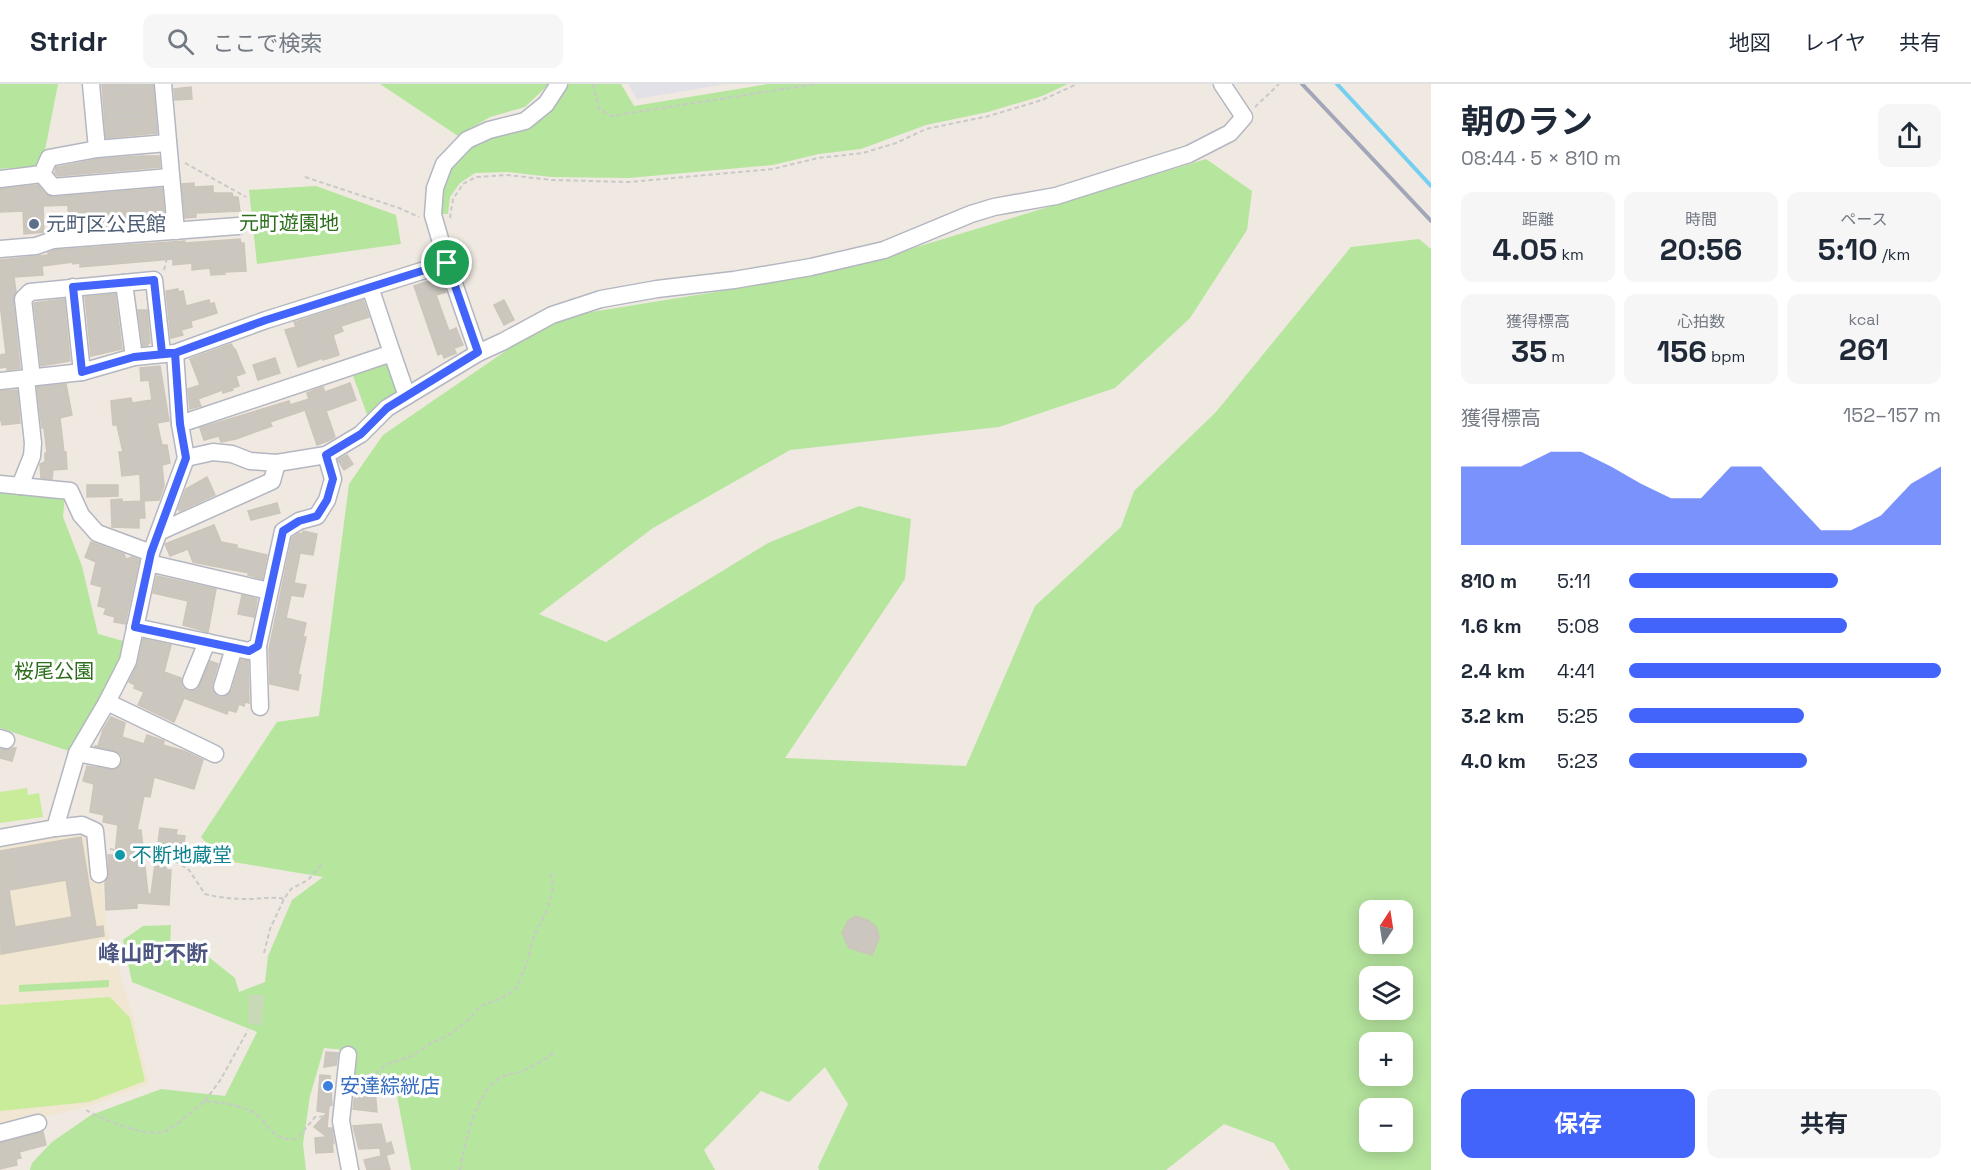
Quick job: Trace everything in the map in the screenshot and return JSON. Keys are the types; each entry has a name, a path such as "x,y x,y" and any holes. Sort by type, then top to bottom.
{"street":[{"path":"478,352 447,263 443,221 433,215 435,188 444,164 467,140 489,130 525,121 546,104 559,84"},
{"path":"186,458 213,452 232,454 250,461 277,463 326,455 361,434 387,408 478,352 552,315 601,299 800,269 884,250 971,214 994,207 1056,196 1189,154 1230,133 1244,117 1222,84"},
{"path":"163,85 172,231"},
{"path":"92,88 97,149"},
{"path":"42,174 49,158 97,149 167,151"},
{"path":"42,174 53,187 170,177"},
{"path":"0,179 42,174"},
{"path":"0,249 36,246 53,240 238,226"},
{"path":"0,381 82,372 134,357 169,353 447,263"},
{"path":"20,486 32,456 33,443 22,299 30,292 154,280 169,353 186,458 150,558 128,661 77,753 55,828"},
{"path":"124,283 134,357"},
{"path":"73,287 82,372"},
{"path":"370,287 407,396"},
{"path":"180,424 392,353"},
{"path":"260,707 258,646 283,531 299,521 317,516 327,500 333,479 326,455"},
{"path":"160,531 273,481 277,463"},
{"path":"0,484 69,491 81,515 98,533 150,558 269,591"},
{"path":"135,627 249,651 258,646"},
{"path":"191,681 207,642"},
{"path":"222,687 234,648"},
{"path":"107,702 214,754"},
{"path":"77,753 112,760"},
{"path":"0,838 82,825 95,831 99,874"},
{"path":"348,1055 341,1121 350,1170"},
{"path":"0,1133 39,1123"}],"path":[{"path":"593,84 599,109 610,116 816,84"},
{"path":"305,177 443,221 453,199 464,184 476,177 507,175 552,180 629,182 773,169 818,158 862,153 926,129 989,116 1042,100 1077,84"},
{"path":"1244,117 1279,84"},
{"path":"92,88 163,85"},
{"path":"94,119 164,113"},
{"path":"167,151 246,197"},
{"path":"154,280 164,272 172,231"},
{"path":"96,846 130,853 150,851 170,858 189,870 205,894 252,899 272,896 284,899"},
{"path":"264,953 270,929 284,899 291,889 308,880 322,864"},
{"path":"346,1079 375,1074 387,1064 412,1056 431,1043 449,1035 469,1019 480,1006 502,998 516,989 528,960 533,939 547,910 553,889 551,873"},
{"path":"86,1110 106,1121 142,1131 162,1132 205,1101 221,1079 248,1030"},
{"path":"460,1170 466,1137 479,1103 498,1079 525,1071 555,1052"},
{"path":"205,1101 233,1104 254,1113 273,1133 284,1140 297,1139 315,1117 325,1116 341,1121"}],"shaded area":[{"path":"628,84 726,84 637,99"},
{"path":"81,829 91,834 101,875 107,930 133,1017 149,1084 90,1106 0,1128 0,842"}],"green space":[{"path":"0,84 58,84 45,150 36,166 0,169"},
{"path":"380,84 549,84 525,107 490,117 458,136"},
{"path":"565,84 621,84 634,106 768,84 1068,84 1042,96 988,112 926,125 861,149 819,154 773,165 629,178 551,177 507,172 475,173 460,183 450,197 448,214 441,214 441,189 450,168 470,145 526,128"},
{"path":"1206,159 1252,191 1247,230 1190,318 1115,388 999,427 790,450 653,528 539,614 606,642 768,543 859,506 911,519 905,579 785,758 966,766 1035,606 1121,527 1134,491 1216,412 1351,247 1419,239 1431,249 1431,1170 1290,1170 1274,1143 1224,1124 1166,1170 819,1170 818,1167 848,1104 825,1067 789,1102 761,1091 704,1150 715,1170 411,1170 394,1080 352,1075 355,1051 324,1048 310,1096 303,1144 306,1170 30,1170 32,1163 52,1142 91,1115 161,1089 225,1096 257,1032 132,982 123,940 143,926 171,925 170,947 201,951 235,978 239,992 265,982 268,956 292,900 323,877 221,860 201,837 277,722 319,716 349,484 383,435 554,318 734,289 884,257"},
{"name":"元町遊園地","path":"316,186 396,215 401,244 257,264 249,190"},
{"path":"384,363 390,366 397,384 395,398 368,417 352,373"},
{"name":"桜尾公園","path":"0,488 65,495 63,517 82,566 98,634 127,642 122,660 72,752 0,728"},
{"path":"27,788 28,795 39,793 43,817 0,823 0,792"},
{"path":"109,980 109,987 19,992 19,985"},
{"path":"249,995 264,995 262,1025 248,1024"},
{"path":"110,997 130,1018 145,1081 89,1102 0,1111 0,1005"}],"building":[{"path":"102,84 153,84 157,133 106,138"},
{"path":"191,87 192,99 175,100 174,89"},
{"path":"159,156 160,167 58,176 55,173 56,167 98,159"},
{"path":"194,183 194,187 213,186 213,193 232,193 233,197 238,197 240,211 196,213 196,217 185,218 182,184"},
{"path":"38,185 45,194 54,197 162,188 165,221 117,219 117,221 102,222 102,226 69,227 68,205 43,206 44,232 24,234 23,211 0,212 0,189"},
{"path":"240,239 241,243 244,243 246,271 211,275 210,268 192,270 192,263 173,265 173,259 80,267 80,263 73,264 73,262 42,266 43,275 14,277 16,292 13,300 20,368 7,370 7,367 0,368 0,355 6,354 0,303 0,260 48,255 55,250"},
{"path":"441,277 446,292 436,295 449,331 456,328 463,345 454,348 456,353 444,358 442,353 438,355 414,286"},
{"path":"178,289 178,292 183,291 186,306 209,300 210,304 214,303 217,313 191,321 192,327 181,330 183,335 171,338 166,291"},
{"path":"115,294 122,349 91,356 85,297"},
{"path":"64,299 70,361 41,366 34,303"},
{"path":"363,300 369,317 341,326 343,331 333,335 339,355 298,367 285,330 296,327 294,322"},
{"path":"504,300 514,320 504,325 494,305"},
{"path":"138,310 147,310 150,343 148,345 143,346"},
{"path":"231,344 245,373 236,376 239,386 232,388 233,390 223,393 222,390 198,399 201,406 190,409 188,389 200,385 190,359"},
{"path":"275,358 280,373 258,380 253,365"},
{"path":"160,366 169,421 157,423 162,445 167,445 170,463 162,465 164,486 159,500 141,501 140,474 122,476 119,452 123,452 117,425 113,425 111,401 131,398 132,403 152,400 149,380 141,381 140,368"},
{"path":"350,383 356,400 326,411 335,437 330,440 317,445 305,410 270,422 272,426 236,439 221,442 219,436 204,440 200,428 289,401 290,405 309,399 307,393 323,387 325,392"},
{"path":"66,384 72,415 60,418 67,469 53,470 52,479 41,478 40,464 45,462 45,453 47,453 37,387"},
{"path":"17,390 20,423 2,425 0,391"},
{"path":"347,455 353,464 344,470 338,460"},
{"path":"207,477 215,495 180,511 178,509 186,489"},
{"path":"87,485 118,485 118,496 87,497"},
{"path":"122,499 122,502 144,501 145,518 139,518 139,528 112,527 111,500"},
{"path":"277,503 280,513 251,520 248,511"},
{"path":"214,525 221,542 267,555 262,579 248,575 249,573 193,562 188,549 170,556 165,544"},
{"path":"303,531 317,534 313,555 300,553 294,583 306,585 303,597 291,595 286,618 306,623 303,637 306,637 298,674 301,675 298,690 270,684 269,649 292,538 299,533 302,534"},
{"path":"91,542 124,554 126,559 132,557 139,560 125,624 114,622 115,617 104,614 106,608 98,606 102,587 91,584 96,562 85,557"},
{"path":"157,576 216,589 208,632 183,625 188,601 153,593"},
{"path":"242,595 257,599 254,617 238,614"},
{"path":"143,639 171,645 164,672 181,678 182,687 188,691 198,689 210,661 218,664 212,690 218,697 225,697 232,690 241,660 248,661 249,703 245,702 244,706 239,704 236,712 228,710 227,714 184,698 174,722 138,705 144,692 134,688 135,685 129,682 138,663"},
{"path":"111,717 125,723 122,737 144,744 147,735 164,741 163,745 203,760 194,789 154,777 150,797 144,796 137,830 141,830 148,894 151,894 160,828 177,830 176,835 185,836 183,851 170,849 166,870 171,870 169,905 137,903 137,908 106,910 105,883 109,873 108,855 115,855 118,825 103,822 104,815 90,812 94,784 83,781 87,766 115,770 122,763 122,756 118,752 94,746 98,746 103,730"},
{"path":"16,748 12,761 0,758 0,749"},
{"path":"81,837 96,927 103,926 104,936 1,954 0,851","holes":["66,880 72,917 15,927 9,890"]},
{"path":"856,916 869,921 877,928 879,939 872,955 849,948 842,933 848,921"},
{"path":"326,1052 338,1053 336,1065 324,1067"},
{"path":"320,1075 330,1076 332,1105 329,1106 327,1128 332,1128 334,1143 332,1141 333,1152 316,1153 315,1138 327,1137 314,1127 327,1113 317,1111"},
{"path":"375,1090 377,1112 353,1109 355,1092"},
{"path":"381,1124 386,1144 391,1142 394,1153 386,1155 390,1170 367,1170 364,1160 381,1156 380,1148 359,1149 353,1126"},
{"path":"43,1132 46,1145 19,1152 21,1158 16,1159 17,1165 0,1169 0,1143"}],"waterway":[{"path":"1337,84 1431,186"}],"railway":[{"path":"1302,84 1431,221"}],"place":[{"name":"元町区公民館","path":"34,224"},
{"name":"不断地蔵堂","path":"120,855"},
{"name":"安達綜絖店","path":"328,1086"}],"district":[{"name":"峰山町不断","path":"153,953"}],"route":[{"path":"447,263 266,320 175,353 162,353 154,280 73,287 82,372 134,357 175,353 180,424 186,458 151,553 135,627 249,651 258,646 283,531 299,521 317,516 327,500 333,479 326,455 361,434 387,408 478,352 447,263"}]}
